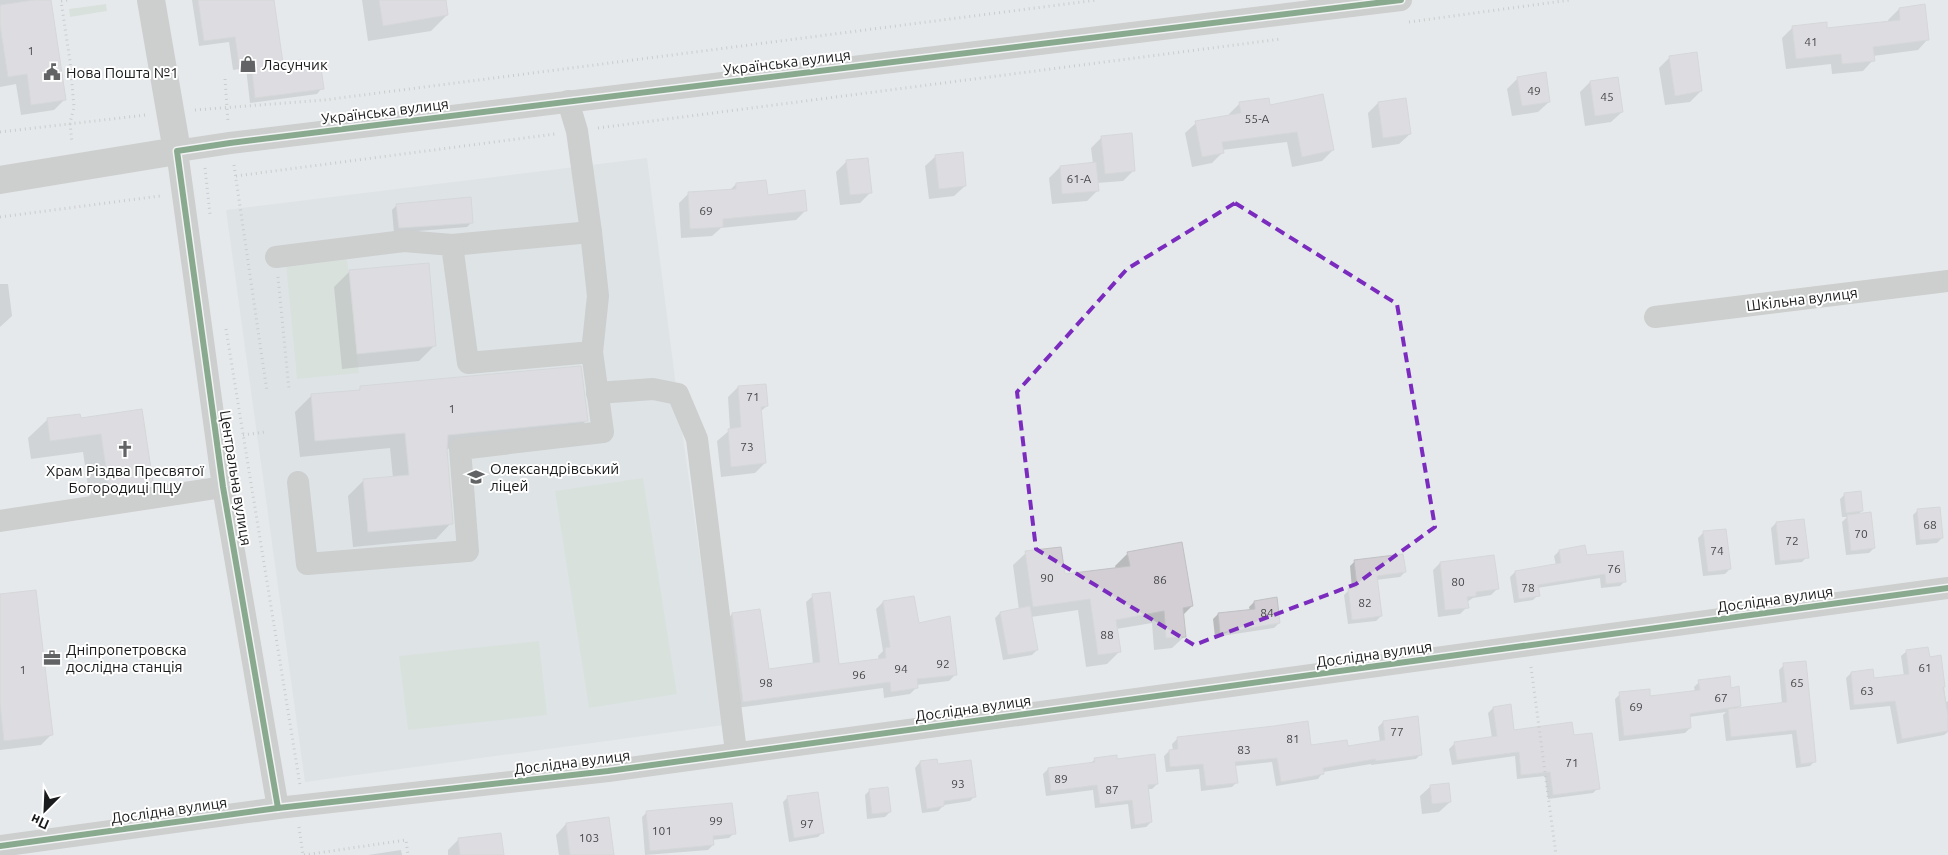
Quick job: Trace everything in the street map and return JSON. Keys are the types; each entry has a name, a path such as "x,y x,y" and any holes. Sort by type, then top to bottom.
{"main road":[{"name":"Центральна вулиця","path":"151,0 170,112 190,150"},
{"name":"Українська вулиця","path":"0,180 190,150"}],"street":[{"name":"Українська вулиця","path":"190,150 230,143 568,101 1401,0"},
{"path":"298,482 307,564 468,551 460,449 602,432 592,352 598,296 577,131 568,101"},
{"name":"Центральна вулиця","path":"190,150 183,197 223,487 287,807"},
{"path":"276,257 404,241 452,245 591,232"},
{"path":"452,245 468,363 592,352"},
{"name":"Шкільна вулиця","path":"1656,317 1948,281"},
{"path":"598,393 653,389 678,394 697,439 736,752"},
{"path":"0,521 223,487"},
{"name":"Дослідна вулиця","path":"1,849 287,807 608,771 736,752 1948,588"}],"path":[{"path":"67,0 60,1 70,62 74,108 70,124 75,168"},
{"path":"0,132 170,112 324,100 1097,0"},
{"path":"1402,23 1570,0"},
{"path":"236,176 1286,39"},
{"path":"225,79 230,143 236,176 240,218 267,392"},
{"path":"190,150 209,195 210,215"},
{"path":"0,217 172,194 174,200 183,197 209,195"},
{"path":"276,257 290,390"},
{"path":"225,320 300,785 306,786"},
{"path":"243,435 264,432"},
{"path":"1528,646 1556,855"},
{"path":"287,807 303,855 406,840 408,855"}],"highlighted area":[{"path":"1235,203 1397,304 1435,527 1356,584 1194,645 1036,549 1017,392 1127,269"}],"shaded area":[{"path":"106,4 107,11 70,17 69,9"},
{"name":"Олександрівський ліцей","path":"647,158 678,402 724,725 305,782 226,210"},
{"path":"347,258 359,373 297,379 286,265"},
{"path":"643,478 677,694 589,708 555,491"},
{"path":"539,641 547,715 408,730 399,656"}],"building":[{"path":"34,0 51,0 66,100 31,105 27,74 8,77 0,25 0,5"},
{"path":"198,0 274,0 283,63 301,60 302,71 321,68 324,89 255,98 251,63 239,65 235,37 204,41"},
{"path":"379,0 446,0 448,15 383,26"},
{"path":"1925,4 1929,40 1873,47 1875,61 1842,64 1841,54 1796,59 1792,26 1827,22 1827,28 1900,20 1899,8"},
{"path":"1697,52 1702,91 1675,96 1669,56"},
{"path":"1546,72 1550,102 1522,106 1517,77"},
{"path":"1618,77 1623,112 1595,116 1590,81"},
{"path":"1323,94 1334,150 1302,157 1297,132 1222,142 1224,153 1202,157 1195,121 1241,113 1239,102 1269,98 1270,105"},
{"path":"1406,98 1411,134 1383,138 1378,102"},
{"path":"1132,133 1135,171 1105,174 1101,136"},
{"path":"963,152 966,186 939,189 935,155"},
{"path":"868,158 872,193 850,195 846,160"},
{"path":"1096,162 1099,191 1062,194 1060,166"},
{"path":"766,180 768,195 805,190 807,211 723,219 723,227 690,229 688,192 736,189 736,183"},
{"path":"471,197 473,223 399,228 396,204"},
{"path":"429,263 436,346 357,354 349,270"},
{"path":"581,366 588,421 448,435 447,450 453,524 368,532 363,479 409,475 405,433 315,441 311,394 360,390 360,386"},
{"path":"766,384 768,406 761,407 766,463 731,467 728,429 741,427 738,386"},
{"name":"Храм Різдва Пресвятої Богородиці ПЦУ","path":"142,409 153,482 109,489 101,434 50,441 47,418 80,414 81,418"},
{"path":"1861,491 1863,511 1846,513 1844,493"},
{"path":"1940,507 1943,538 1920,540 1917,509"},
{"path":"1871,512 1875,548 1851,551 1847,515"},
{"path":"1804,519 1809,558 1780,561 1776,522"},
{"path":"1726,529 1731,569 1708,572 1703,531"},
{"path":"1182,542 1193,606 1183,608 1186,637 1166,638 1164,611 1116,620 1121,652 1098,655 1090,599 1033,607 1025,551 1061,547 1065,574 1130,566 1127,552"},
{"path":"1585,545 1587,555 1623,551 1626,582 1606,584 1605,574 1538,585 1540,596 1519,599 1515,571 1561,563 1559,550"},
{"path":"1403,554 1406,572 1377,576 1382,616 1352,620 1348,588 1357,587 1354,560"},
{"path":"1494,555 1499,589 1476,592 1476,596 1467,597 1469,608 1445,610 1440,562"},
{"path":"36,590 53,735 4,741 0,704 0,594"},
{"path":"830,592 839,664 886,658 885,648 890,647 883,601 914,596 919,623 950,616 957,675 917,679 918,688 891,692 890,682 743,702 732,613 760,609 769,669 820,662 812,594"},
{"path":"1277,597 1280,623 1220,633 1218,613 1255,609 1254,601"},
{"path":"1030,606 1038,650 1008,655 1000,612"},
{"path":"1928,647 1930,657 1941,655 1948,731 1902,739 1895,701 1854,705 1851,672 1873,669 1874,678 1909,674 1906,650"},
{"path":"1806,661 1816,762 1801,764 1796,730 1731,737 1728,709 1787,702 1783,663"},
{"path":"1730,676 1731,688 1739,686 1741,706 1690,714 1691,728 1624,736 1619,692 1650,689 1650,696 1700,690 1698,680"},
{"path":"1511,704 1514,730 1572,722 1574,735 1592,733 1600,789 1553,795 1550,772 1521,775 1519,752 1457,760 1454,742 1497,736 1493,707"},
{"path":"1418,716 1422,755 1376,761 1375,759 1323,768 1324,774 1281,782 1277,758 1235,762 1238,783 1206,786 1203,764 1170,767 1169,750 1178,749 1177,737 1308,721 1311,745 1347,740 1348,746 1385,740 1383,721"},
{"path":"1155,754 1158,784 1148,785 1152,822 1135,825 1132,800 1100,804 1097,785 1051,791 1048,768 1095,762 1094,758 1117,755 1117,759"},
{"path":"937,759 938,764 971,760 976,797 944,801 944,806 927,809 920,761"},
{"path":"1449,783 1451,802 1432,804 1430,785"},
{"path":"888,787 891,812 872,814 869,789"},
{"path":"818,792 824,833 794,838 787,796"},
{"path":"732,803 736,834 713,836 714,845 650,851 646,811"},
{"path":"609,817 614,855 570,855 566,823"},
{"path":"501,833 504,855 460,855 458,838"}],"cycle path":[{"path":"278,808 223,487 177,151 1401,0"},
{"path":"0,846 278,808 608,771 1948,588"}],"place":[{"name":"Ласунчик","path":"248,64"},
{"name":"Нова Пошта №1","path":"52,72"},
{"name":"Храм Різдва Пресвятої Богородиці ПЦУ","path":"125,449"},
{"name":"Олександрівський ліцей","path":"476,477"},
{"name":"Дніпропетровска дослідна станція","path":"52,658"}]}
